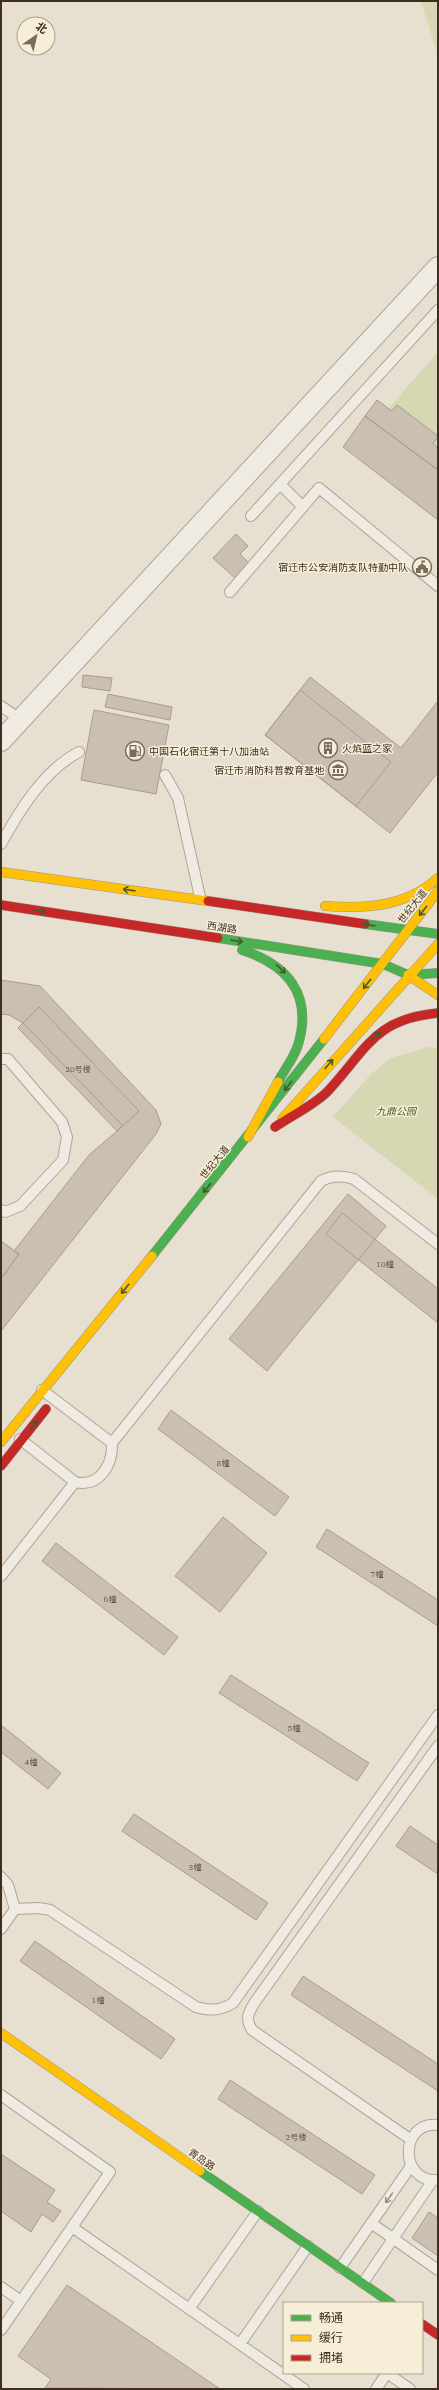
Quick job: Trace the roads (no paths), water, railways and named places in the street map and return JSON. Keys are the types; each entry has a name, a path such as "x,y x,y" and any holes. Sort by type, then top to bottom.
{"main road":[{"path":"1,872 438,934"},
{"path":"156,894 307,905 368,907 394,904 414,897 438,878"},
{"name":"世纪大道","path":"2,1440 248,1137 438,891"},
{"name":"西湖路","path":"1,905 383,964 408,975 438,973"},
{"path":"137,926 250,952 276,964 291,979 299,994 302,1021 298,1046 248,1137"},
{"path":"407,930 436,948 408,975 273,1130 327,1092 366,1046 389,1025 414,1015 438,1014"},
{"path":"408,975 438,995"},
{"path":"1,1466 56,1396"},
{"name":"青岛路","path":"1,2033 390,2302"},
{"path":"423,2325 438,2335"}],"street":[{"path":"1,741 438,267"}],"lane":[{"path":"251,516 438,310"},
{"path":"280,484 303,507"},
{"path":"230,592 319,488 438,586"},
{"path":"1,706 21,720"},
{"path":"1,844 37,789 65,760 79,752"},
{"path":"165,775 178,798 200,897"},
{"path":"1,1059 8,1059 62,1122 67,1137 63,1160 20,1206 5,1212 1,1210"},
{"path":"9,1430 21,1441 75,1482 84,1484 93,1482 109,1466 113,1454 112,1443 321,1181 330,1177 345,1176 354,1179 438,1244"},
{"path":"42,1390 56,1396 112,1443"},
{"path":"1,1576 75,1482"},
{"path":"15,1909 39,1908 50,1910 196,2007 207,2010 223,2009 233,2003 438,1715"},
{"path":"410,2139 252,2030 247,2022 248,2012 438,1746"},
{"path":"1,1877 8,1885 15,1909 1,1930"},
{"path":"1,2095 110,2172 1,2330"},
{"path":"363,2283 435,2180 424,2178 411,2166 408,2148 410,2139 424,2127 438,2125"},
{"path":"340,2268 411,2166"},
{"path":"189,2309 258,2211"},
{"path":"371,2223 438,2270"},
{"path":"72,2227 304,2389"},
{"path":"240,2344 308,2246"},
{"path":"1,2287 21,2301"},
{"path":"376,2389 386,2374"},
{"path":"388,2374 410,2389"}],"place":[{"name":"宿迁市公安消防支队特勤中队","path":"422,567"},
{"name":"火焰蓝之家","path":"328,748"},
{"name":"中国石化宿迁第十八加油站","path":"135,751"},
{"name":"宿迁市消防科普教育基地","path":"338,770"}],"park label":[{"name":"九鼎公园","path":"396,1111"}]}
